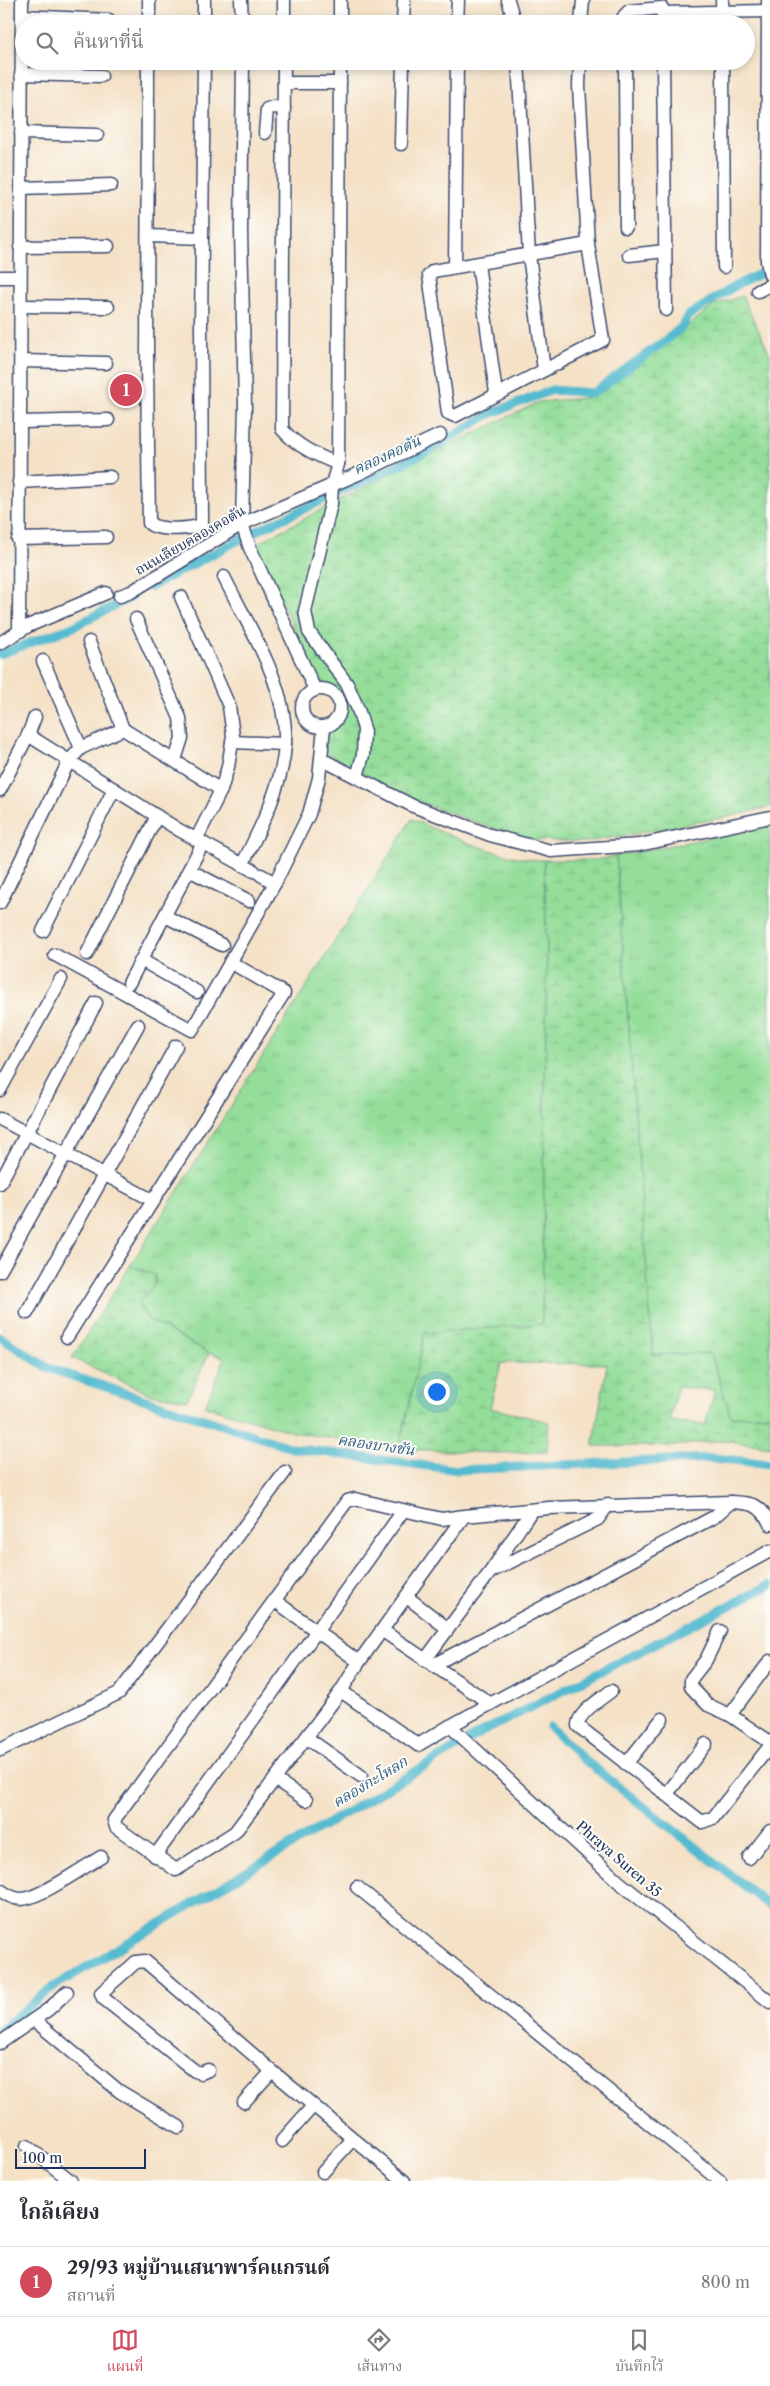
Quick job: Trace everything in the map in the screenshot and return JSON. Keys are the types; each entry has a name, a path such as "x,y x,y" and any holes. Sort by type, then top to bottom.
{"street":[{"path":"22,0 22,15"},
{"path":"149,0 149,15"},
{"path":"204,0 204,15"},
{"path":"241,0 242,15"},
{"path":"284,0 284,15"},
{"path":"340,0 340,15"},
{"path":"403,15 404,0"},
{"path":"457,15 458,0"},
{"path":"508,0 512,15"},
{"path":"582,0 582,15"},
{"path":"625,15 629,11 722,12 768,5 769,274 758,291"},
{"path":"19,631 21,70"},
{"path":"148,70 149,236 147,363 149,523 156,528 178,529 202,524 204,70"},
{"path":"242,70 245,404 243,526 250,548 315,690"},
{"path":"284,70 282,429 294,440 319,457 338,464"},
{"path":"340,70 338,464 332,488 331,504 305,611 309,632 347,684 358,709 364,729 363,755 357,777"},
{"path":"401,144 403,70"},
{"path":"454,267 457,70"},
{"path":"519,70 529,255 544,370"},
{"path":"580,70 588,244 603,340 496,393 455,416 448,413 429,280 433,271 588,244"},
{"path":"625,70 626,227"},
{"path":"663,70 666,310"},
{"path":"723,70 724,267"},
{"path":"21,74 101,76"},
{"path":"284,84 340,83"},
{"path":"265,133 267,109 284,108"},
{"path":"21,132 97,135"},
{"path":"22,188 111,185"},
{"path":"149,236 202,238"},
{"path":"20,247 108,246"},
{"path":"629,255 666,251"},
{"path":"478,264 496,393"},
{"path":"0,278 20,277"},
{"path":"21,306 108,307"},
{"path":"21,361 106,363"},
{"path":"20,422 108,420"},
{"name":"ถนนเลียบคลองคอตัน","path":"120,596 131,592 243,526 332,488 440,435"},
{"path":"19,482 110,477"},
{"path":"18,539 106,537"},
{"path":"224,578 273,677 283,718 285,744 267,815 242,865"},
{"path":"0,643 19,631 106,593"},
{"path":"129,983 189,870 221,790 228,767 232,742 229,706 180,597"},
{"path":"136,619 180,718 182,738 175,760"},
{"path":"89,642 123,729 221,790"},
{"path":"43,661 81,748"},
{"path":"326,689 335,694 340,704 339,714 334,723 324,727 316,727 304,716 304,700 315,690 326,689"},
{"path":"0,790 35,717"},
{"path":"55,955 192,1030 275,883 309,814 319,778 324,727"},
{"path":"0,903 69,760 81,748 123,729"},
{"path":"28,735 157,816 275,883"},
{"path":"232,742 285,744"},
{"path":"321,759 422,809 490,835 551,851 639,845 770,817"},
{"path":"43,931 114,789"},
{"path":"87,954 157,816"},
{"path":"189,870 249,901"},
{"path":"165,916 222,945"},
{"path":"141,960 197,992"},
{"path":"67,1337 284,993 230,962"},
{"path":"0,1090 61,979"},
{"path":"0,1183 96,1003"},
{"path":"0,1272 138,1025"},
{"path":"27,1313 176,1046"},
{"path":"0,1119 154,1201"},
{"path":"0,1750 120,1694 285,1472"},
{"path":"464,1516 359,1662 341,1692 235,1832 176,1870 116,1827 114,1820 347,1501 355,1499 442,1518 464,1516 532,1510 608,1505 731,1502 758,1505 770,1524"},
{"path":"429,1663 714,1517 731,1502"},
{"path":"491,1571 598,1519 608,1505"},
{"path":"429,1663 532,1510"},
{"path":"155,1856 403,1511"},
{"path":"341,1692 418,1745 453,1729 491,1704 770,1552"},
{"path":"407,1597 443,1625"},
{"path":"274,1600 359,1662"},
{"path":"383,1631 491,1704"},
{"path":"720,1631 706,1660 691,1679 690,1685 703,1701 730,1715 770,1742"},
{"path":"730,1715 770,1661"},
{"path":"611,1691 582,1715 577,1724 580,1729 699,1820 708,1821 770,1746"},
{"path":"626,1764 662,1719"},
{"name":"Phraya Suren 35","path":"453,1729 619,1882 770,2002"},
{"path":"307,1738 361,1776"},
{"path":"666,1795 706,1744"},
{"path":"276,1780 306,1800"},
{"path":"749,1858 770,1831"},
{"path":"0,1890 10,1896 24,1899 49,1888 101,1857"},
{"path":"357,1887 720,2181"},
{"path":"208,2070 201,2073 195,2071 102,1998 101,1993 136,1962 145,1961 352,2140 388,2176 404,2181"},
{"path":"0,2043 34,2020 66,1992"},
{"path":"34,2020 119,2091 179,2127"},
{"path":"244,2102 272,2071"},
{"path":"282,2141 313,2106"},
{"path":"323,2172 352,2140"},
{"path":"27,2146 70,2181"}],"green space":[{"path":"742,296 770,354 770,807 728,817 587,842 535,840 492,828 409,798 323,751 328,733 338,725 344,714 344,701 332,688 320,682 254,545 399,469 539,402 594,397 714,305"},
{"path":"412,819 494,852 528,859 544,860 547,949 542,1324 426,1333 399,1449 293,1432 205,1406 225,1358 209,1353 148,1319 138,1303 155,1284 130,1266"},
{"path":"770,826 770,1414 731,1417 711,1353 653,1355 616,856"},
{"path":"616,856 653,1355 711,1353 731,1417 770,1414 770,1447 724,1440 675,1446 593,1446 607,1364 501,1363 490,1408 549,1422 547,1452 499,1453 399,1449 425,1333 542,1324 547,949 544,860 596,860","holes":["677,1387 715,1390 705,1425 670,1421"]},
{"path":"130,1266 155,1275 155,1284 138,1303 148,1319 209,1353 187,1400 150,1394 72,1358"}],"waterway":[{"name":"คลองคอตัน","path":"150,587 250,534 428,451 490,414 552,390 593,393 669,338 683,326 689,315 735,286 770,269"},
{"name":"คลองคอตัน","path":"0,654 73,627 131,597"},
{"name":"คลองบางชัน","path":"0,1337 48,1368 292,1448 458,1470 714,1458 770,1464"},
{"name":"คลองกะโหลก","path":"0,2030 53,1987 482,1732 770,1585"},
{"path":"550,1727 582,1758 770,1906"}],"place":[{"name":"29/93 หมู่บ้านเสนาพาร์คแกรนด์","path":"126,390"}]}
